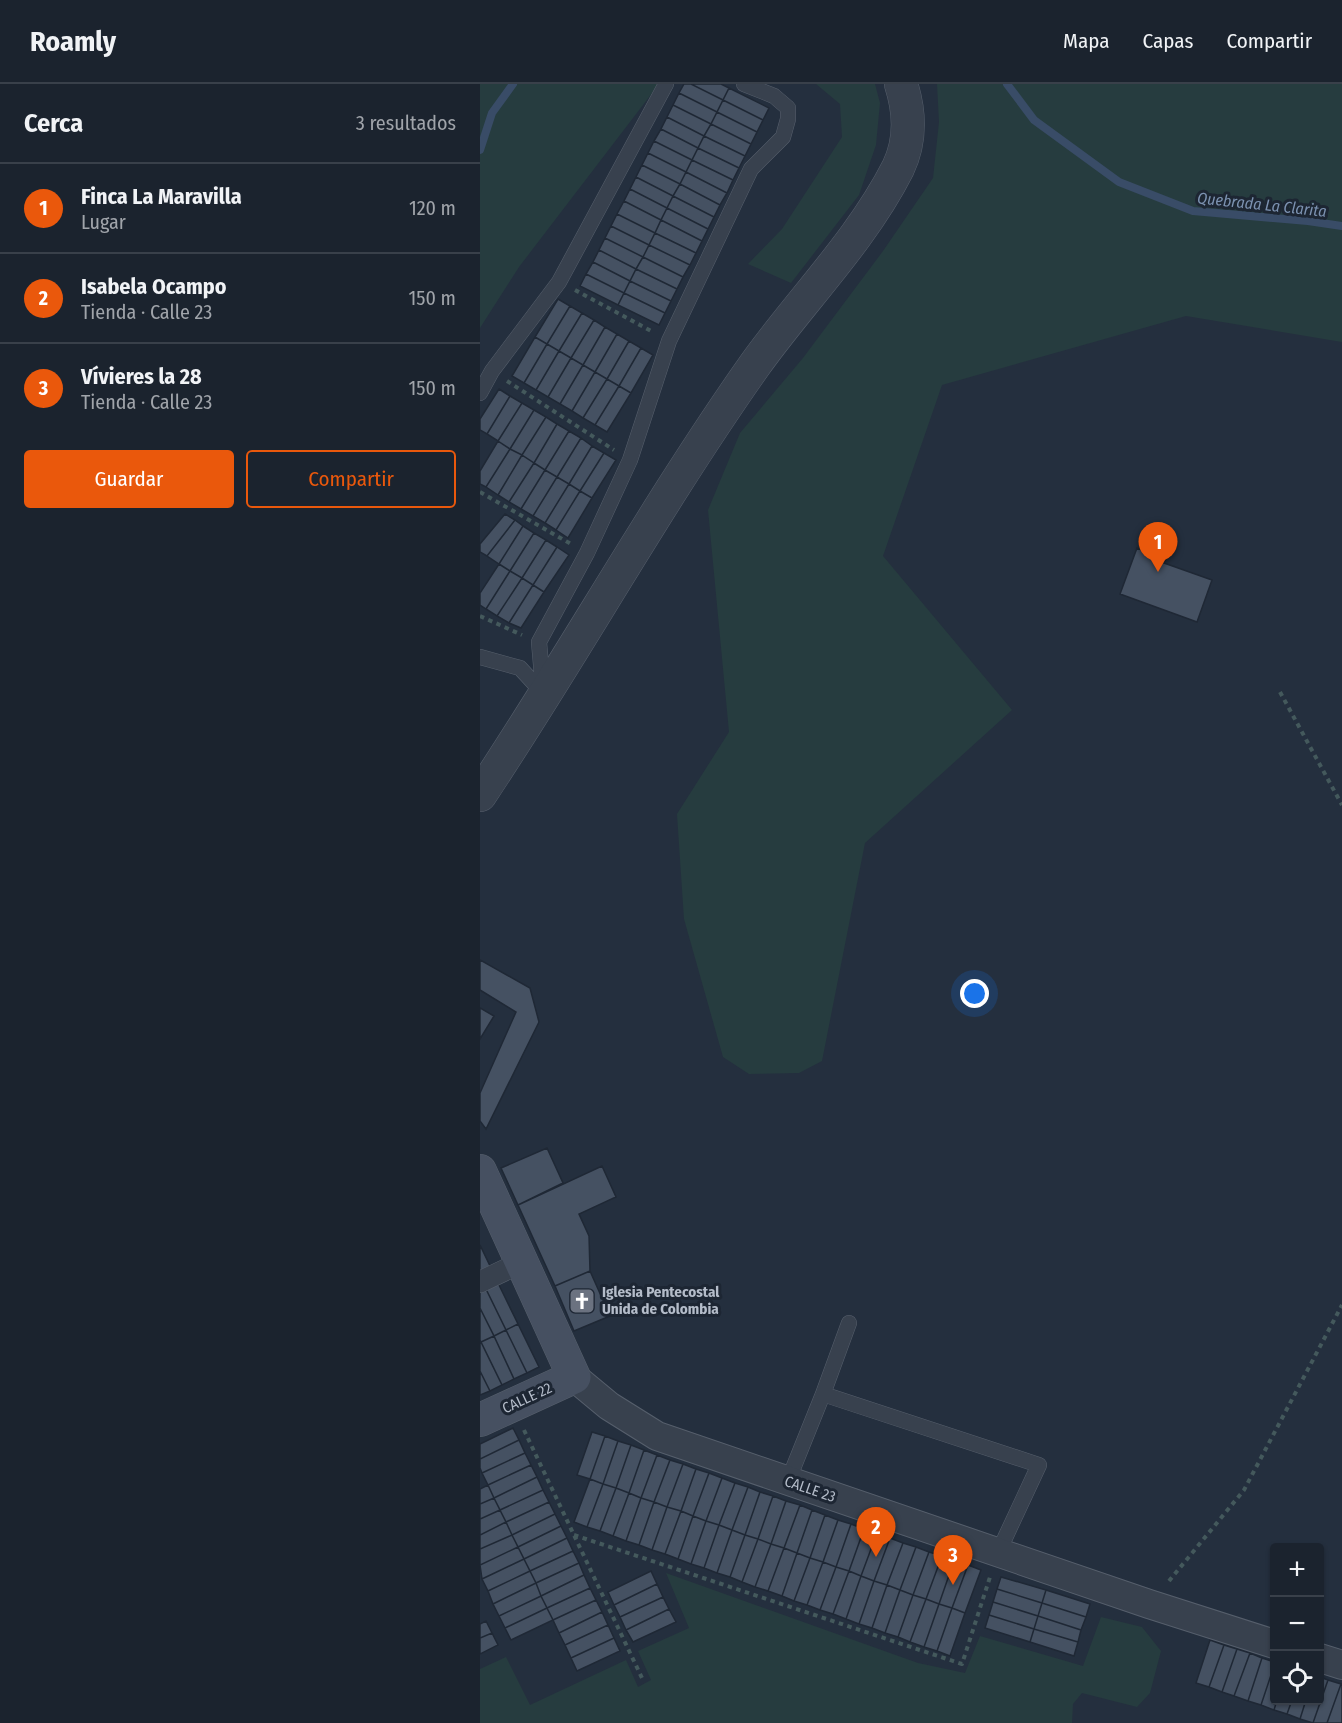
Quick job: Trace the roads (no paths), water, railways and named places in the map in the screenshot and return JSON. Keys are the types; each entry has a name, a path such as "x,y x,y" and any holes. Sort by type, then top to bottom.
{"main road":[{"name":"CALLE 23","path":"480,1172 574,1377"},
{"name":"CALLE 22","path":"480,1420 574,1377"}],"street":[{"path":"480,795 663,504 755,365 873,210 899,166 909,132 906,98 901,84"},
{"path":"480,1282 522,1262"},
{"name":"CALLE 23","path":"574,1377 609,1406 657,1437 1149,1604 1270,1642"},
{"path":"1324,1659 1342,1665"}],"lane":[{"path":"480,393 492,371 559,282 666,84"},
{"path":"544,694 539,642 587,554 630,460 669,341 751,169 783,137 788,119 788,108 774,96 744,84"},
{"path":"480,657 520,668 544,694"},
{"path":"788,1481 849,1323"},
{"path":"823,1394 1039,1465 998,1553"}],"waterway":[{"name":"Quebrada La Clarita","path":"480,150 492,113 513,84"},
{"name":"Quebrada La Clarita","path":"1007,84 1034,120 1119,182 1193,211 1342,226"}],"place":[{"name":"Finca La Maravilla","path":"1158,572"},
{"name":"Iglesia Pentecostal Unida de Colombia","path":"582,1301"},
{"name":"Isabela Ocampo","path":"876,1557"},
{"name":"Vívieres la 28","path":"953,1585"}]}
